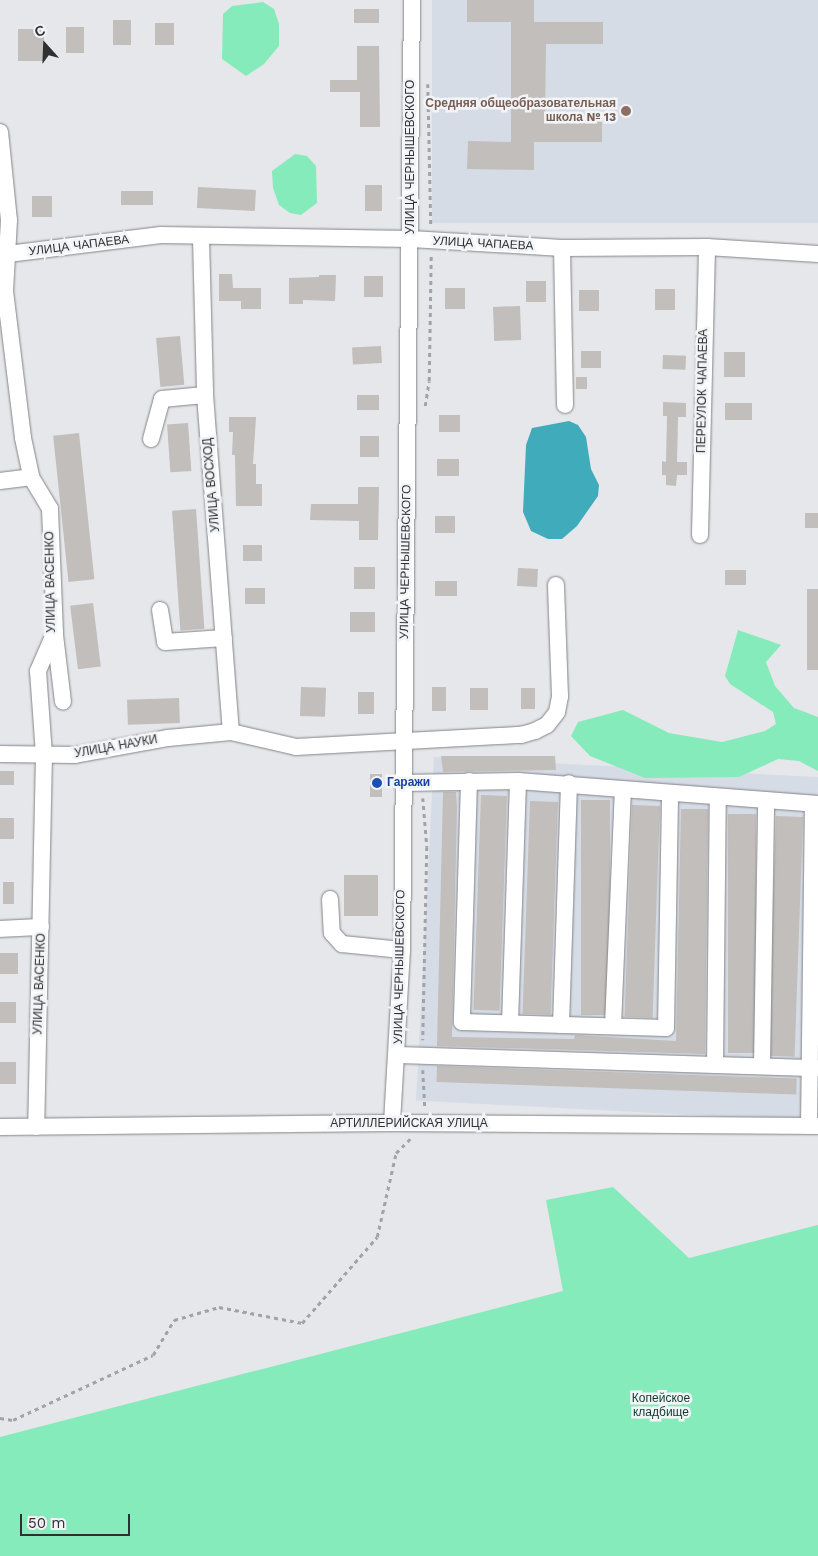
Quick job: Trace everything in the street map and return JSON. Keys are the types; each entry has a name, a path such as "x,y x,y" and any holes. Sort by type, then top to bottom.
{"street":[{"name":"УЛИЦА ЧЕРНЫШЕВСКОГО","path":"392,1123 398,1055 402,950 402,782 411,239 412,0"},
{"name":"УЛИЦА ВАСЕНКО","path":"0,132 5,290 23,438 31,477 50,509 55,632 38,670 44,754 42,927 36,1127"},
{"name":"УЛИЦА ЧАПАЕВА","path":"5,255 161,236 201,238 411,239 431,242 562,248 707,247 818,254"},
{"name":"УЛИЦА ВОСХОД","path":"201,238 204,395 231,732"},
{"name":"ПЕРЕУЛОК ЧАПАЕВА","path":"700,535 707,247"},
{"path":"562,248 565,405"},
{"path":"151,439 162,399 204,395"},
{"path":"0,481 31,477"},
{"name":"УЛИЦА НАУКИ","path":"0,754 75,755 168,738 231,732 296,747 521,735 548,725 557,712 560,696 556,585"},
{"path":"160,610 165,642 224,638"},
{"path":"55,632 63,702"},
{"path":"402,782 518,780 569,783 623,790 718,798 815,804 813,1126"},
{"path":"510,1023 518,780"},
{"path":"469,781 462,1022 666,1028 670,793"},
{"path":"561,1025 569,783"},
{"path":"613,1026 623,790"},
{"path":"715,1065 718,798"},
{"path":"762,1066 766,801"},
{"path":"330,899 332,933 342,944 402,950"},
{"path":"0,929 42,927"},
{"path":"398,1055 814,1068"},
{"name":"АРТИЛЛЕРИЙСКАЯ УЛИЦА","path":"0,1127 392,1123 813,1126"}],"path":[{"path":"423,412 429,381 431,242 428,78"},
{"path":"0,1418 13,1420 153,1355 174,1320 220,1307 302,1323 377,1237 396,1153 425,1124 423,1056 428,847 421,782"}],"shaded area":[{"name":"Средняя общеобразовательная школа № 13","path":"432,0 818,0 818,223 432,223"},
{"path":"434,757 818,777 800,1121 416,1101"}],"green space":[{"path":"263,2 274,9 279,24 279,46 264,64 246,76 222,59 223,14 232,6"},
{"path":"295,154 307,156 316,166 317,203 301,215 290,213 279,205 273,188 272,171"},
{"path":"738,630 781,645 766,662 775,686 794,708 818,717 818,771 799,761 778,759 739,777 645,778 590,756 571,736 578,722 623,710 669,733 722,742 765,731 776,724 773,712 730,684 725,676"},
{"name":"Копейское кладбище","path":"613,1187 689,1258 818,1225 818,1556 0,1556 0,1437 563,1291 546,1200"}],"water":[{"path":"569,421 578,425 586,437 591,469 599,485 598,496 577,526 562,539 548,539 531,531 523,512 526,445 532,428"}],"building":[{"path":"467,0 534,0 534,22 603,22 603,44 546,44 545,121 602,121 602,142 534,142 534,170 467,169 468,141 511,142 511,22 467,22"},
{"path":"354,9 379,9 379,23 354,23"},
{"path":"113,20 131,20 131,45 113,45"},
{"path":"155,23 174,23 174,45 155,45"},
{"path":"66,27 84,27 84,53 66,53"},
{"path":"18,29 44,29 44,61 18,61"},
{"path":"357,46 379,46 380,127 360,127 360,92 330,92 330,80 357,80"},
{"path":"365,185 382,185 382,211 365,211"},
{"path":"198,187 256,190 255,211 197,208"},
{"path":"121,191 153,191 153,205 121,205"},
{"path":"32,196 52,196 52,217 32,217"},
{"path":"219,274 232,274 233,288 261,288 261,309 241,309 241,301 219,301"},
{"path":"319,275 336,275 335,301 303,300 303,304 289,304 289,278 319,277"},
{"path":"364,276 383,276 383,297 364,297"},
{"path":"526,281 546,281 546,302 526,302"},
{"path":"445,288 465,288 465,309 445,309"},
{"path":"655,289 675,289 675,310 655,310"},
{"path":"579,290 599,290 599,311 579,311"},
{"path":"520,306 521,340 494,341 493,307"},
{"path":"180,336 184,385 160,387 156,338"},
{"path":"381,346 382,363 353,364 352,348"},
{"path":"581,351 601,351 601,368 581,368"},
{"path":"724,352 745,352 745,377 724,377"},
{"path":"663,355 686,356 685,370 663,369"},
{"path":"576,377 587,377 587,389 576,389"},
{"path":"357,395 379,395 379,410 357,410"},
{"path":"663,402 686,403 686,417 678,417 677,462 687,462 687,475 677,475 676,486 666,485 666,475 662,475 662,461 666,462 667,416 663,416"},
{"path":"725,403 752,403 752,420 725,420"},
{"path":"439,415 460,415 460,432 439,432"},
{"path":"229,417 256,417 253,464 256,464 256,484 262,484 262,506 236,506 235,455 232,455 233,432 229,432"},
{"path":"188,423 191,471 170,472 167,424"},
{"path":"79,433 94,579 69,582 53,436"},
{"path":"360,436 379,436 379,457 360,457"},
{"path":"437,459 459,459 459,476 437,476"},
{"path":"358,487 379,487 378,540 359,540 359,521 310,520 311,504 358,504"},
{"path":"196,509 204,629 180,630 172,511"},
{"path":"805,513 818,513 818,528 805,528"},
{"path":"435,516 455,516 455,533 435,533"},
{"path":"243,545 262,545 262,561 243,561"},
{"path":"354,567 375,567 375,589 354,589"},
{"path":"518,568 538,569 537,587 517,586"},
{"path":"725,570 746,570 746,585 725,585"},
{"path":"435,581 457,581 457,596 435,596"},
{"path":"245,588 265,588 265,604 245,604"},
{"path":"807,589 818,589 818,670 807,670"},
{"path":"93,603 101,667 78,669 70,606"},
{"path":"350,612 375,612 375,632 350,632"},
{"path":"301,687 326,688 325,717 300,716"},
{"path":"432,687 446,687 446,711 432,711"},
{"path":"470,688 488,688 488,710 470,710"},
{"path":"521,688 535,688 535,709 521,709"},
{"path":"358,692 374,692 374,714 358,714"},
{"path":"179,698 180,723 128,725 127,700"},
{"path":"441,756 555,756 556,770 443,772"},
{"path":"0,771 14,771 14,785 0,785"},
{"path":"370,774 382,774 382,797 370,797"},
{"path":"443,792 456,792 457,806 452,1037 574,1039 575,1035 676,1041 681,809 708,809 705,1054 437,1046"},
{"path":"481,795 507,796 499,1011 473,1010"},
{"path":"581,800 610,800 610,1015 581,1015"},
{"path":"530,801 558,802 551,1015 523,1014"},
{"path":"632,805 660,806 653,1018 625,1017"},
{"path":"728,814 756,814 756,1053 728,1053"},
{"path":"776,816 803,817 795,1057 768,1056"},
{"path":"0,818 14,818 14,839 0,839"},
{"path":"344,875 378,875 378,916 344,916"},
{"path":"3,882 14,882 14,904 3,904"},
{"path":"0,953 18,953 18,974 0,974"},
{"path":"0,1002 16,1002 16,1023 0,1023"},
{"path":"0,1062 16,1062 16,1084 0,1084"},
{"path":"437,1066 797,1079 796,1095 436,1082"}],"place":[{"name":"Средняя общеобразовательная школа № 13","path":"626,111"},
{"name":"Гаражи","path":"377,783"}]}
